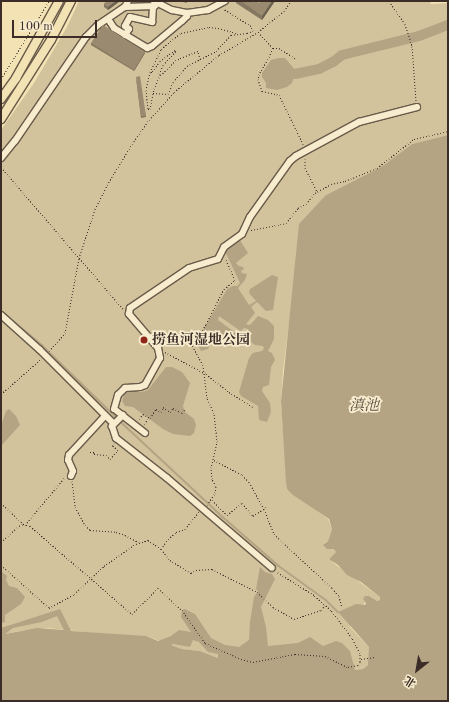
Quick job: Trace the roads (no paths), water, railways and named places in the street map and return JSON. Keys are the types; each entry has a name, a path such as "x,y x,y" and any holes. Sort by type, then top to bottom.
{"main road":[{"path":"1,99 16,78 59,1"},
{"path":"1,119 47,46 71,1"}],"street":[{"path":"1,158 15,141 86,37 98,25 127,4 154,3 165,8 187,13 201,12 225,1"},
{"path":"125,35 129,29 125,26 130,17 152,22 154,3"},
{"path":"108,19 114,28 143,46 150,48 182,21 187,16 187,13"},
{"path":"145,433 114,409 118,395 125,388 140,387 145,384 160,358 158,348 129,314 130,308 189,268 218,259 221,256 224,247 244,231 250,217 290,161 306,150 359,122 417,107"},
{"path":"1,315 40,350 44,356 105,416 114,422"},
{"path":"71,476 73,468 68,460 69,455 105,416"},
{"path":"122,416 114,422 113,430 116,438 167,478 272,568"}],"water":[{"path":"285,58 296,71 292,83 287,87 277,90 266,88 266,83 262,77 262,73 271,60"},
{"name":"滇池","path":"448,135 448,701 1,701 1,628 60,609 71,631 146,636 158,641 171,636 179,630 191,632 181,617 182,610 185,609 195,614 211,638 225,645 239,647 249,640 250,622 254,597 258,591 256,589 260,567 265,572 272,574 275,579 261,607 266,627 268,646 298,643 310,637 323,646 336,641 342,643 350,651 355,670 363,669 368,665 369,647 338,612 356,604 365,605 366,603 363,599 365,596 369,596 377,601 380,600 380,597 361,582 347,575 338,565 330,560 336,552 333,549 327,549 323,545 328,541 332,529 329,519 293,495 287,489 281,401 299,224 326,195 381,167 412,144","holes":["57,616 64,630 37,628 5,634 13,628 42,622","193,640 199,642 208,652 218,654 218,658 200,651 182,649 171,645 173,644 190,647"]},
{"path":"238,237 248,253 236,263 243,267 244,269 241,271 242,273 247,274 245,280 238,288 249,305 256,301 249,293 250,289 272,275 278,277 273,310 266,311 257,302 251,307 255,313 246,324 250,325 258,316 268,320 274,326 274,339 268,351 272,353 275,360 271,367 269,385 263,387 262,391 270,403 271,412 267,422 259,420 258,406 241,396 239,392 249,358 253,353 262,351 264,348 263,346 255,345 248,340 250,334 248,329 244,328 241,331 219,316 218,320 240,336 239,340 231,345 207,330 206,332 214,338 208,349 201,351 196,342 227,289 237,286 240,283 224,249"},
{"path":"166,367 172,367 182,372 190,383 183,406 185,412 194,419 196,425 194,433 190,436 173,434 163,429 133,407 125,406 122,401 125,393 129,390 142,392 148,390"},
{"path":"9,409 16,416 20,425 1,446 1,426 6,411"},
{"path":"2,572 7,576 6,580 9,586 17,588 25,597 21,604 5,615 5,622 1,623"}],"waterway":[{"path":"295,74 319,69 333,62 342,55 419,36 448,25"},
{"path":"6,315 42,345 117,418"},
{"path":"120,421 223,517 279,566 326,600 338,612"}],"place":[{"name":"捞鱼河湿地公园","path":"144,340"}]}
